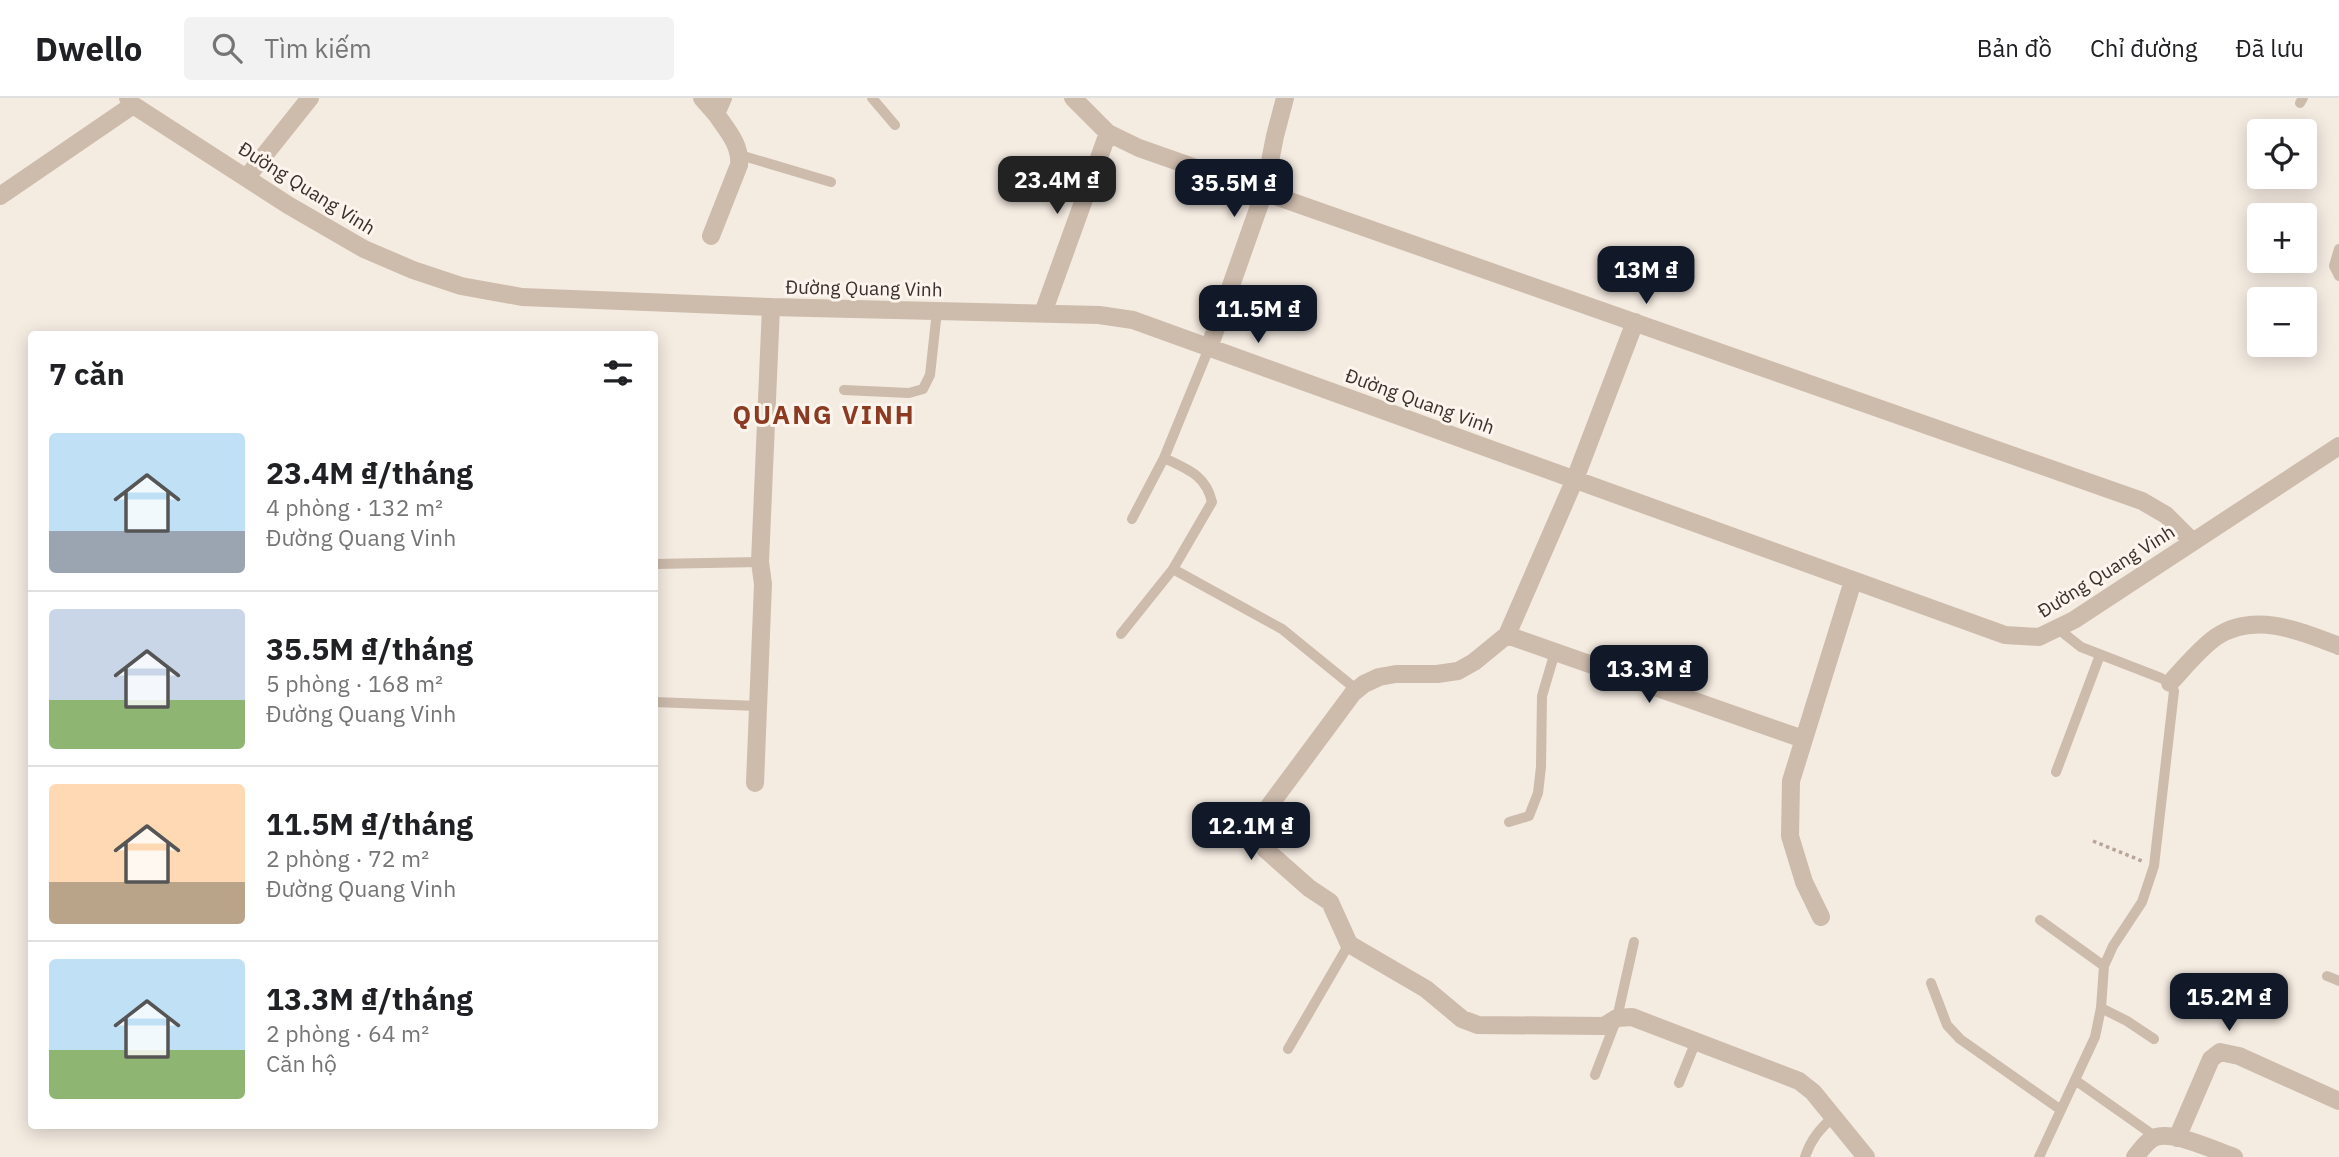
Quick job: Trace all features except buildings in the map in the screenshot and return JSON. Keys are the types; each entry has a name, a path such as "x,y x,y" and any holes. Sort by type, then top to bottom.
{"street":[{"path":"247,177 310,98"},
{"path":"702,98 719,106 740,155 739,165 711,236"},
{"path":"1073,98 1108,133 1139,148 2142,501 2166,515 2193,542"},
{"path":"1209,348 1264,192 1285,98"},
{"path":"0,196 130,101"},
{"name":"Đường Quang Vinh","path":"130,101 288,205 364,249 413,270 461,286 522,297 771,307 1099,315 1133,320 2005,635 2039,637 2074,620 2339,446"},
{"path":"1043,313 1108,133"},
{"path":"755,783 763,584 760,562 771,307"},
{"path":"1635,322 1575,479 1507,635 1474,662 1458,671 1379,677 1357,690 1264,813 1258,837 1265,849 1309,888 1330,902 1349,944 1426,989 1462,1019 1478,1025 1604,1026 1618,1018 1632,1017 1799,1081 1813,1092 1866,1157"},
{"path":"1821,917 1804,882 1790,836 1791,780 1853,581"},
{"path":"2170,683 2213,639 2232,627 2257,623 2295,630 2339,646"},
{"path":"1507,635 1803,739"},
{"path":"2177,1138 2211,1059 2220,1052 2239,1056 2339,1101"},
{"path":"2136,1157 2145,1145 2156,1137 2177,1138 2234,1157"}],"lane":[{"path":"872,98 895,125"},
{"path":"740,155 831,182"},
{"path":"2339,249 2334,266 2339,276"},
{"path":"844,390 909,393 923,389 930,375 937,311"},
{"path":"1132,519 1164,458 1209,348"},
{"path":"1121,634 1173,569 1212,502 1209,487 1190,471 1164,458"},
{"path":"658,564 760,562"},
{"path":"1173,569 1282,628 1357,690"},
{"path":"2039,1157 2095,1037 2101,1008 2104,966 2113,946 2142,902 2154,866 2174,691 2170,683 2081,647 2057,628"},
{"path":"1509,822 1529,816 1538,793 1542,696 1555,652"},
{"path":"2056,772 2100,655"},
{"path":"658,702 758,706"},
{"path":"2040,920 2104,966"},
{"path":"1595,1076 1618,1018 1633,942"},
{"path":"1288,1049 1349,944"},
{"path":"2327,976 2339,981"},
{"path":"1931,983 1947,1025 1960,1040 1987,1056 2034,1093 2061,1110"},
{"path":"2101,1008 2154,1039"},
{"path":"1679,1083 1696,1041"},
{"path":"2074,1080 2156,1137"},
{"path":"1805,1157 1810,1142 1833,1117"}],"path":[{"path":"2093,841 2154,866"}],"district":[{"name":"QUANG VINH","path":"824,414"}]}
